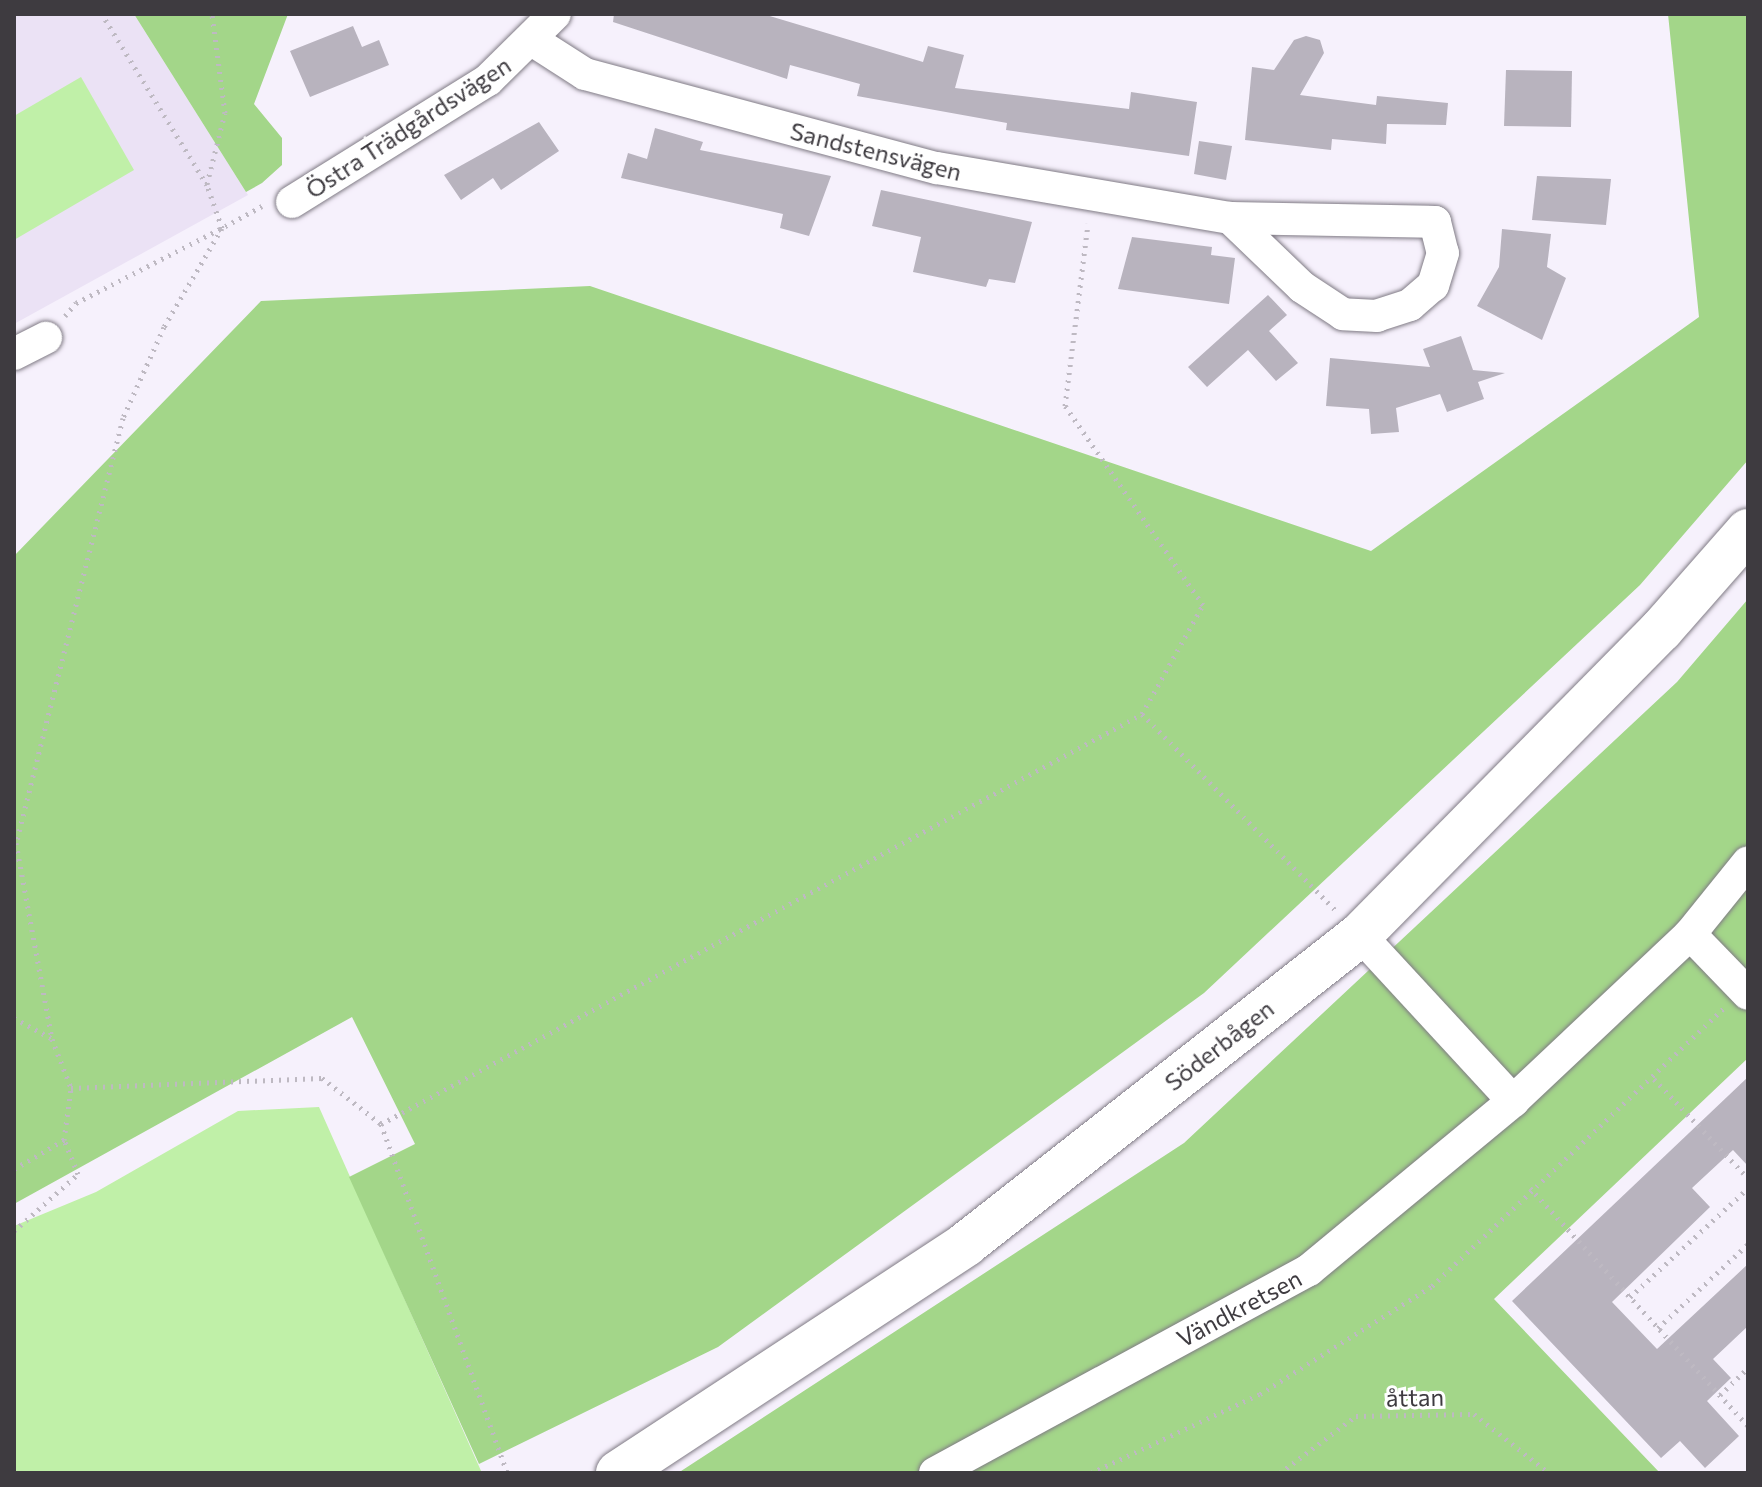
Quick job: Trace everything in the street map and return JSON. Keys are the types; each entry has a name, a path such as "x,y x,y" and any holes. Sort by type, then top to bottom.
{"street":[{"name":"Östra Trädgårdsvägen","path":"292,202 488,80 535,42 555,14"},
{"name":"Sandstensvägen","path":"535,42 585,74 937,168 1091,198 1230,218 1435,222 1443,253 1433,285 1410,305 1377,316 1343,314 1302,287 1230,218"},
{"path":"14,354 46,338"},
{"name":"Söderbågen","path":"618,1473 966,1244 1360,935 1661,630 1748,531"},
{"name":"Vändkretsen","path":"935,1473 1309,1270 1513,1101 1690,934 1748,862"},
{"path":"1690,934 1745,992"},
{"path":"1360,935 1513,1101"}],"path":[{"path":"14,1231 78,1174 64,1140 71,1088 52,1039 16,843 123,418 164,327 222,228 207,185 102,14"},
{"path":"207,185 225,113 212,14"},
{"path":"381,1124 1142,714 1203,605 1065,406 1091,198"},
{"path":"46,338 76,303 257,207 292,202"},
{"path":"1142,714 1360,935"},
{"path":"1091,1473 1260,1394 1432,1286 1529,1188 1654,1079 1745,992"},
{"path":"14,1018 52,1039"},
{"path":"71,1088 322,1078 381,1124 507,1473"},
{"path":"1654,1079 1748,1178"},
{"path":"14,1169 64,1140"},
{"path":"1529,1188 1748,1426"},
{"path":"1630,1297 1748,1188"},
{"path":"1658,1328 1748,1244"},
{"path":"1720,1395 1748,1368"},
{"name":"åttan","path":"1280,1473 1356,1416 1474,1414 1549,1473"}],"shaded area":[{"path":"14,14 134,14 248,195 14,324"}],"green space":[{"path":"134,14 288,14 254,104 282,138 282,165 262,183 246,192"},
{"path":"1668,14 1748,14 1748,460 1640,585 1204,993 718,1347 479,1464 349,1177 415,1144 352,1017 14,1204 14,556 261,301 590,286 1371,551 1699,317"},
{"path":"81,77 134,170 14,240 14,116"},
{"path":"1748,599 1748,1058 1494,1299 1660,1473 678,1473 1184,1143 1677,682"},
{"path":"319,1107 482,1473 14,1473 14,1226 96,1192 238,1111"}],"building":[{"path":"614,14 763,14 923,62 928,46 964,55 955,88 1129,109 1131,92 1197,102 1189,156 1006,130 1007,123 857,96 860,84 790,65 787,79 613,22"},
{"path":"353,26 362,47 379,40 389,65 310,97 290,51"},
{"path":"1306,36 1320,40 1324,53 1300,95 1376,105 1377,96 1448,103 1446,125 1387,124 1386,144 1332,139 1331,150 1245,140 1252,67 1274,70 1294,40"},
{"path":"1506,70 1572,71 1571,127 1504,126"},
{"path":"539,122 559,151 501,190 493,178 461,200 444,175"},
{"path":"655,128 703,142 700,150 831,176 809,236 780,228 783,214 621,178 628,153 647,159"},
{"path":"1199,141 1232,146 1226,180 1194,174"},
{"path":"1537,176 1611,179 1606,225 1532,220"},
{"path":"881,190 1032,222 1015,283 989,279 986,287 913,272 921,237 872,226"},
{"path":"1502,229 1551,234 1547,267 1566,278 1542,340 1477,306 1499,267"},
{"path":"1132,237 1212,247 1211,255 1235,258 1229,304 1118,289"},
{"path":"1268,295 1287,315 1269,331 1298,363 1276,381 1248,350 1207,387 1188,367"},
{"path":"1461,336 1473,370 1505,373 1478,382 1484,399 1447,412 1440,394 1396,408 1399,432 1371,434 1369,409 1326,406 1330,358 1430,367 1423,349"},
{"path":"1748,1077 1748,1166 1733,1150 1692,1188 1710,1207 1612,1302 1657,1349 1748,1264 1748,1326 1713,1359 1731,1378 1707,1401 1739,1436 1705,1468 1680,1441 1661,1458 1512,1301"}]}
